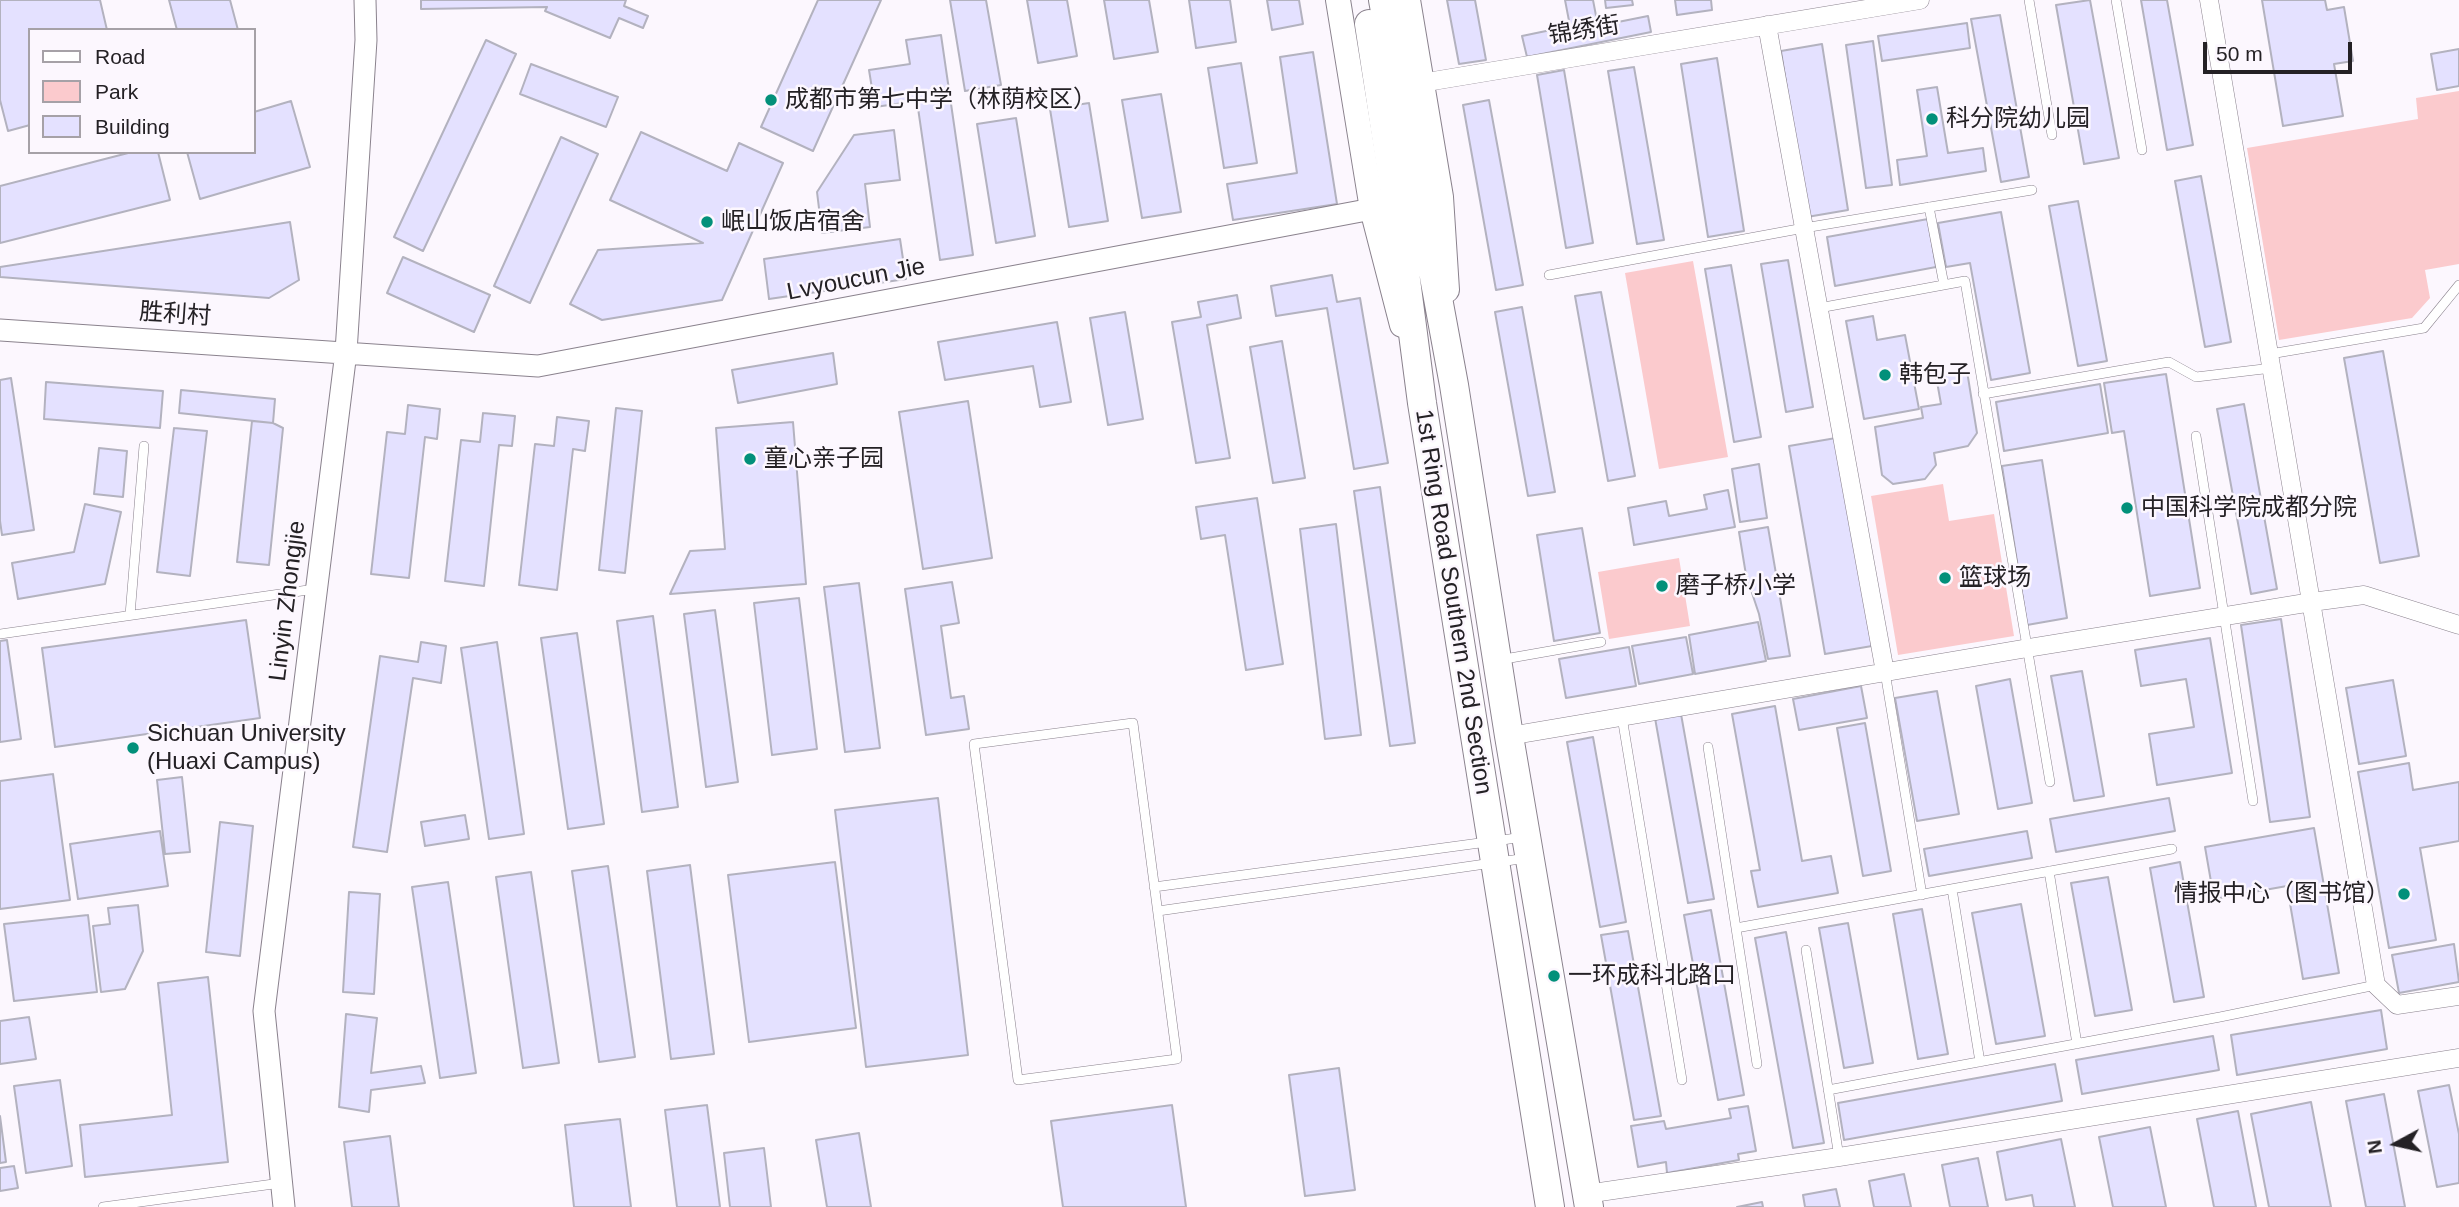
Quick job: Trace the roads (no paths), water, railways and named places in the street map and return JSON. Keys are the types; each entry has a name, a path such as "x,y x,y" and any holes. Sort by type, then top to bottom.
{"main road":[{"name":"1st Ring Road Southern 2nd Section","path":"1338,0 1372,209 1422,403 1550,1207"},
{"path":"1365,0 1395,195 1422,403"},
{"path":"1383,0 1454,385"},
{"name":"1st Ring Road Southern 2nd Section","path":"1408,0 1441,197 1454,385 1509,736 1587,1200"}],"street":[{"name":"Linyin Zhongjie","path":"284,1207 264,1011 346,352 366,40 365,0"},
{"name":"锦绣街","path":"1421,83 1767,26 1846,6 1920,0"},
{"path":"2209,0 2376,985 2397,1005 2459,996"},
{"path":"1767,26 1885,672"},
{"name":"Lvyoucun Jie","path":"346,352 538,366 1372,209"},
{"name":"胜利村","path":"0,331 346,352"},
{"path":"1509,736 2312,601 2364,595 2459,625"},
{"path":"1587,1200 2459,1058"}],"lane":[{"path":"2029,0 2052,135"},
{"path":"2116,0 2141,150"},
{"path":"1549,275 2032,190"},
{"path":"1929,207 1944,285"},
{"path":"1819,308 1965,281 2050,782"},
{"path":"1983,394 2169,362 2196,377 2424,328 2459,285"},
{"path":"2196,436 2253,801"},
{"path":"130,615 144,446"},
{"path":"0,634 316,588"},
{"path":"1497,660 1601,642"},
{"path":"1885,672 1922,895"},
{"path":"1622,718 1682,1080"},
{"path":"1133,723 1158,911 1177,1059 1018,1080 974,744 1133,723"},
{"path":"1708,747 1757,1064"},
{"path":"1154,887 1528,847"},
{"path":"1158,911 1528,847"},
{"path":"1736,928 2172,849"},
{"path":"2049,871 2077,1044"},
{"path":"1952,889 1980,1062"},
{"path":"1806,950 1839,1157"},
{"path":"1828,1090 2376,985"},
{"path":"103,1207 281,1183"}],"place":[{"name":"成都市第七中学（林荫校区）","path":"771,100"},
{"name":"科分院幼儿园","path":"1932,119"},
{"name":"岷山饭店宿舍","path":"707,222"},
{"name":"韩包子","path":"1885,375"},
{"name":"童心亲子园","path":"750,459"},
{"name":"中国科学院成都分院","path":"2127,508"},
{"name":"篮球场","path":"1945,578"},
{"name":"磨子桥小学","path":"1662,586"},
{"name":"Sichuan University (Huaxi Campus)","path":"133,748"},
{"name":"情报中心（图书馆）","path":"2404,894"},
{"name":"一环成科北路口","path":"1554,976"}]}
